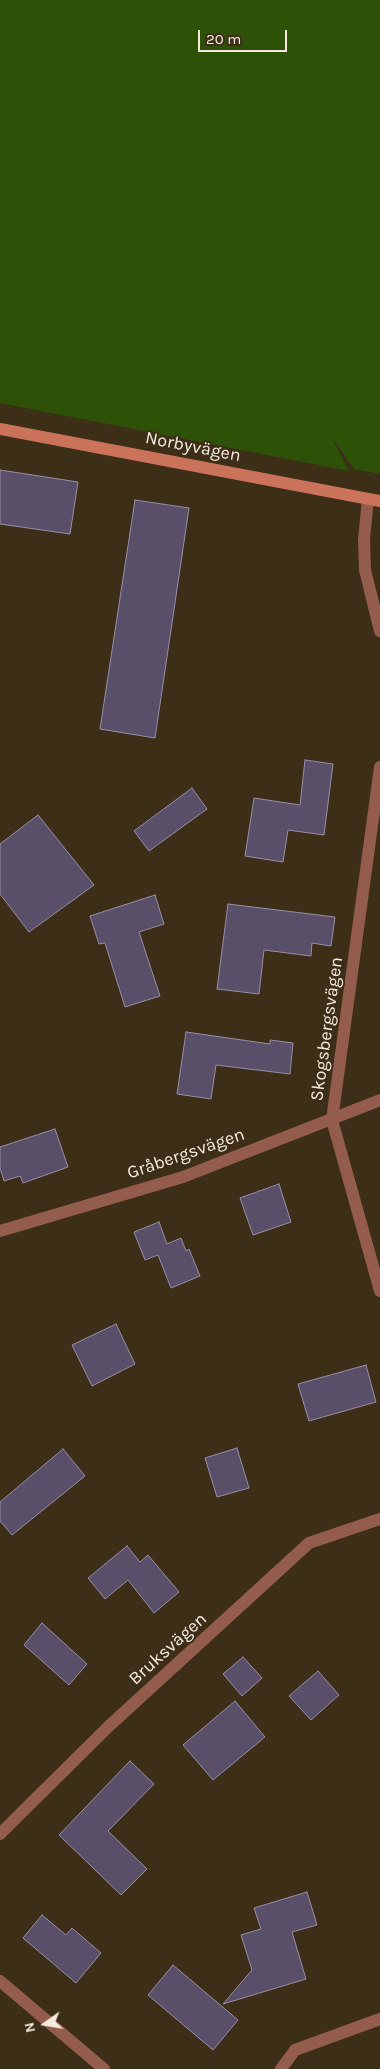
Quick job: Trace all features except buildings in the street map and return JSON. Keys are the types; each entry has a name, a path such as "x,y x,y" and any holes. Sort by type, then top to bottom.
{"street":[{"name":"Norbyvägen","path":"0,429 374,500"},
{"path":"374,500 364,539 365,570 380,631"},
{"name":"Skogsbergsvägen","path":"380,767 332,1120 380,1291"},
{"name":"Gråbergsvägen","path":"0,1231 183,1177 380,1100"},
{"name":"Bruksvägen","path":"0,1834 108,1727 309,1543 380,1520"},
{"path":"0,1981 104,2069"},
{"path":"281,2069 295,2050 380,2019"}],"green space":[{"path":"0,0 380,0 380,474 354,469 332,438 349,471 0,403"}]}
